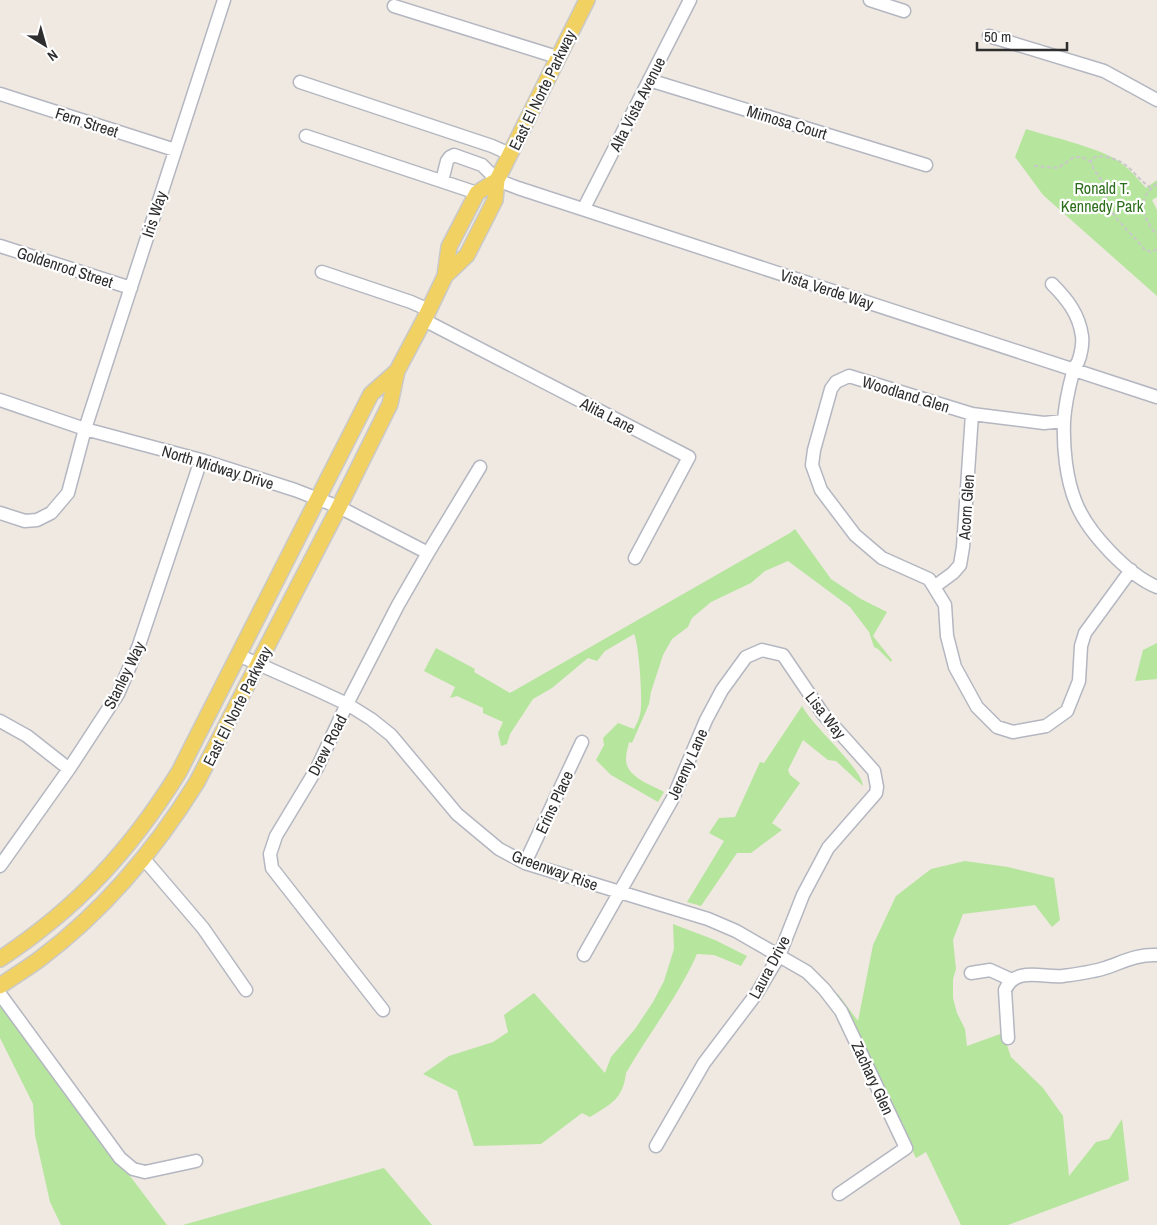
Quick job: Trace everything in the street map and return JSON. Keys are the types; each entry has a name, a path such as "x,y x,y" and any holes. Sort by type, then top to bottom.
{"main road":[{"name":"East El Norte Parkway","path":"445,276 467,255 495,200 497,180 587,0"},
{"name":"East El Norte Parkway","path":"0,986 41,958 82,924 118,890 174,818 197,782 390,404 397,371 427,315 445,276 449,247 477,193 497,180"},
{"name":"East El Norte Parkway","path":"0,960 32,939 72,905 108,869 135,837 162,800 179,772 371,394 397,371"}],"street":[{"name":"Iris Way","path":"0,513 25,521 37,520 50,514 68,493 85,429 224,0"},
{"name":"Alta Vista Avenue","path":"584,208 690,0"},
{"path":"870,0 904,11"},
{"path":"394,6 557,57"},
{"path":"989,36 1104,72 1157,100"},
{"name":"Mimosa Court","path":"649,80 926,165"},
{"path":"300,82 492,146 510,154"},
{"name":"Fern Street","path":"0,94 175,150"},
{"path":"306,136 477,193"},
{"path":"442,181 447,161 454,155 482,165 497,180"},
{"name":"Vista Verde Way","path":"497,180 1157,397"},
{"name":"Goldenrod Street","path":"0,246 131,288"},
{"path":"322,272 411,302 427,315"},
{"path":"1052,284 1075,311 1082,337 1079,360 1074,370 1064,421 1067,475 1076,505 1089,526 1113,556 1148,584 1157,587"},
{"name":"Alita Lane","path":"427,315 689,457 635,558"},
{"name":"Woodland Glen","path":"1064,421 1044,424 972,414 849,376 836,382 831,389 814,450 812,465 821,490 855,535 882,558 929,580 934,587 945,605 947,636 955,668 977,707 997,727 1013,732 1046,726 1067,711 1079,681 1081,646 1085,633 1131,570"},
{"name":"North Midway Drive","path":"0,400 85,429 201,460 318,499 339,507 428,553"},
{"name":"Acorn Glen","path":"934,587 953,573 960,565 963,547 972,414"},
{"name":"Stanley Way","path":"0,866 69,769 118,694 139,645 201,460"},
{"name":"Drew Road","path":"383,1010 272,868 270,854 276,836 317,768 347,704 398,605 480,467"},
{"name":"Jeremy Lane","path":"584,955 672,798 706,720 722,690 746,657 762,650 767,651"},
{"name":"Lisa Way","path":"767,651 783,655 823,714 874,771 878,787"},
{"name":"Greenway Rise","path":"238,655 347,704 371,719 391,735 457,814 499,849 525,863 708,919 736,931 779,956"},
{"path":"0,721 27,736 69,769"},
{"name":"Erins Place","path":"525,863 582,742"},
{"name":"Laura Drive","path":"656,1146 704,1064 757,993 779,956 803,895 828,848 876,793 878,787"},
{"path":"144,859 203,928 246,990"},
{"path":"1008,1038 1005,990 1008,983 1018,975 1071,974 1104,968 1127,959 1157,955"},
{"name":"Zachary Glen","path":"779,956 806,972 824,989 841,1011 906,1148 839,1194"},
{"path":"971,973 990,970 1012,980"},
{"path":"0,994 115,1151 133,1169 145,1172 196,1161"}],"path":[{"path":"1091,162 1091,159 1097,156 1116,158 1126,163 1143,183 1151,188"},
{"path":"1034,166 1058,168 1074,157 1082,157 1091,162 1104,185 1108,204 1115,215 1145,250 1151,252 1157,249"},
{"path":"1157,184 1151,188 1145,198 1143,208 1144,216 1157,235"}],"green space":[{"name":"Ronald T. Kennedy Park","path":"1026,129 1106,154 1124,165 1146,188 1157,180 1157,197 1152,200 1157,210 1157,296 1043,195 1015,157"},
{"path":"795,529 831,579 861,599 887,612 873,636 892,660 891,662 874,647 869,632 850,607 788,561 765,571 751,583 711,602 692,618 688,627 672,639 663,655 649,704 632,743 629,742 626,756 627,765 639,779 664,792 658,802 611,775 596,760 604,745 603,738 618,723 634,729 639,718 641,681 634,634 605,651 597,661 588,658 552,688 533,699 510,734 507,744 501,746 498,733 503,722 483,713 483,708 457,696 450,698 455,687 424,671 436,648 475,669 474,672 510,693"},
{"path":"1157,643 1157,679 1135,681 1143,650"},
{"path":"802,706 816,725 855,769 861,778 863,786 836,761 828,760 803,740 788,770 790,775 800,783 772,823 782,830 751,853 737,853 701,906 687,902 724,841 709,833 719,818 735,817 760,762 764,763"},
{"path":"965,861 1008,867 1054,878 1060,920 1052,927 1035,905 963,914 953,940 956,969 953,979 953,998 957,1013 965,1029 967,1046 1003,1033 1011,1057 1043,1088 1063,1116 1069,1176 1096,1142 1109,1139 1122,1119 1129,1180 1008,1225 961,1225 926,1152 916,1158 853,1027 835,996 838,994 858,1021 873,945 896,896 931,869"},
{"path":"673,924 715,940 747,956 741,966 714,955 697,954 672,1000 626,1073 619,1095 604,1108 590,1117 582,1113 541,1144 474,1146 457,1091 423,1074 449,1056 493,1042 508,1032 504,1015 534,993 605,1073 611,1057 635,1029 664,981 674,949"},
{"path":"0,1004 167,1225 61,1225 50,1202 35,1135 33,1104 0,1038"},
{"path":"384,1168 432,1225 183,1225"}]}
